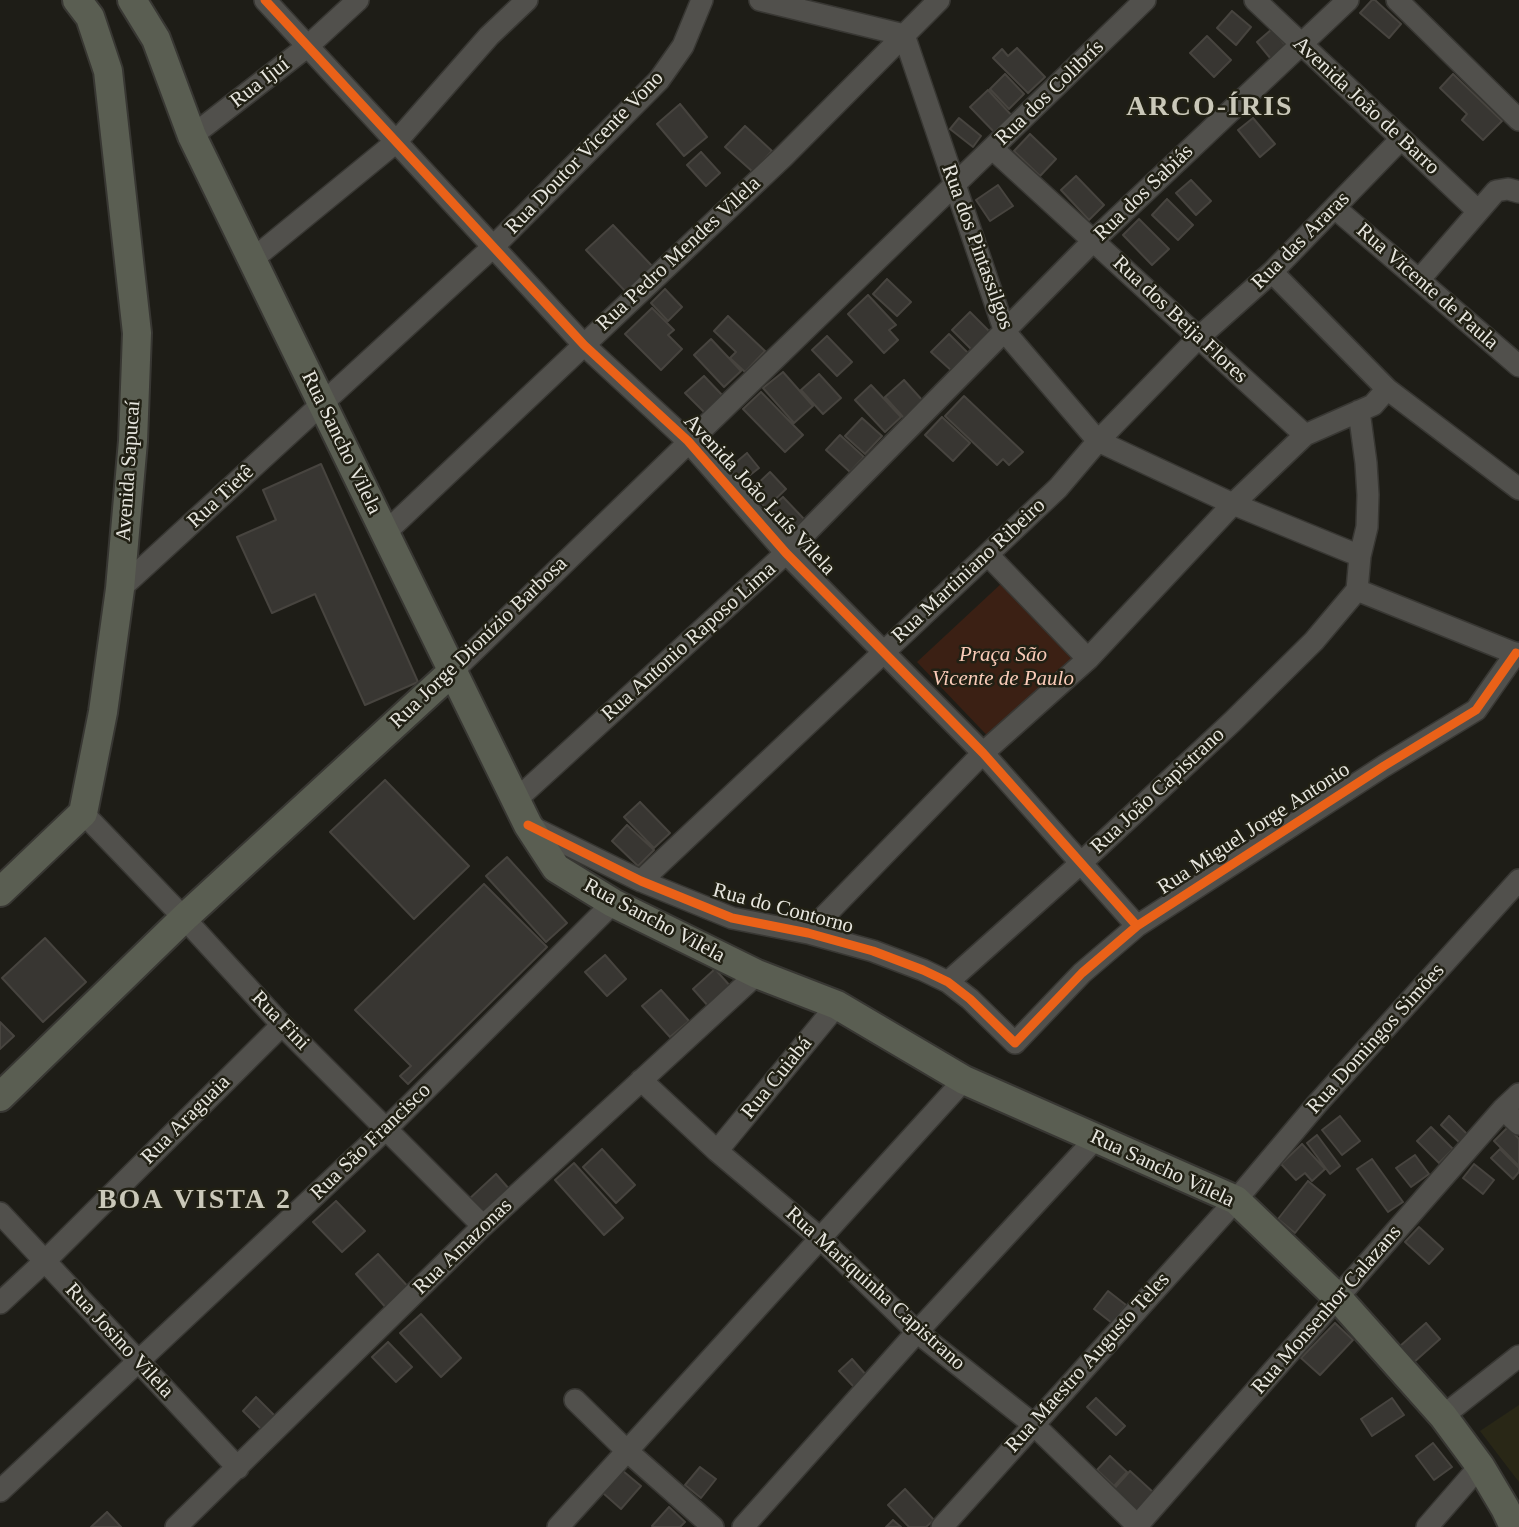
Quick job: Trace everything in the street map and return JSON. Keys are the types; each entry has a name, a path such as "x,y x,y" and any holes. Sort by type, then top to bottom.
{"main road":[{"name":"Rua Sancho Vilela","path":"133,0 156,39 192,136 322,404 528,825 556,868 613,903 757,974 837,1005 964,1080 1236,1200 1338,1298 1443,1416 1480,1466 1506,1508 1514,1527"},
{"name":"Avenida Sapucaí","path":"83,813 103,712 120,589 133,441 138,333 108,71 88,6"},
{"name":"Rua Jorge Dionízio Barbosa","path":"0,1097 184,918 454,670"},
{"path":"0,892 83,813"}],"street":[{"name":"Avenida João Luís Vilela","path":"265,0 584,345 688,441 786,553 984,753 1136,926"},
{"name":"Rua Ijuí","path":"192,136 308,46 358,0"},
{"path":"253,259 396,142 489,36 527,0"},
{"name":"Rua Doutor Vicente Vono","path":"322,404 494,246 659,80 683,46 702,0"},
{"path":"760,0 904,35"},
{"name":"Rua Pedro Mendes Vilela","path":"385,533 783,156 939,0"},
{"name":"Rua dos Colibrís","path":"955,185 1145,0"},
{"name":"Avenida João de Barro","path":"1255,0 1478,211"},
{"name":"Rua dos Sabiás","path":"1005,332 1094,240 1348,0"},
{"path":"1397,0 1519,120"},
{"name":"Rua dos Pintassilgos","path":"904,35 1005,332 1098,441 1233,504 1360,556"},
{"name":"Rua das Araras","path":"1197,339 1272,272 1401,139"},
{"name":"Rua dos Beija Flores","path":"993,149 1094,240 1197,339 1305,435"},
{"name":"Rua Jorge Dionízio Barbosa","path":"454,670 955,185"},
{"path":"1419,280 1496,191 1507,189 1519,192"},
{"name":"Rua Vicente de Paula","path":"1335,208 1519,366"},
{"path":"1272,272 1387,389 1519,489"},
{"name":"Rua Antonio Raposo Lima","path":"516,800 786,553 1005,332"},
{"name":"Rua Martiniano Ribeiro","path":"641,881 1058,488 1098,441 1197,339"},
{"path":"807,933 984,753 1088,659 1233,504 1305,435 1373,405 1387,389"},
{"name":"Rua Tietê","path":"120,589 322,404"},
{"path":"1359,411 1368,495 1367,527 1360,556 1357,590 1518,654"},
{"path":"988,555 1088,659"},
{"name":"Rua João Capistrano","path":"948,982 1081,863 1241,713 1314,641 1357,590"},
{"name":"Rua Miguel Jorge Antonio","path":"1016,1043 1082,973 1136,926 1476,710 1518,654"},
{"name":"Rua Fini","path":"83,813 282,1025 483,1226"},
{"name":"Rua do Contorno","path":"528,825 641,881 732,918 807,933 873,951 923,970 948,982 970,999 1016,1043"},
{"name":"Rua Domingos Simões","path":"1236,1200 1317,1104 1519,880"},
{"name":"Rua São Francisco","path":"0,1491 387,1128 613,903"},
{"name":"Rua Amazonas","path":"176,1527 483,1226 757,974"},
{"name":"Rua Cuiabá","path":"717,1151 837,1005"},
{"name":"Rua Araguaia","path":"0,1303 282,1025"},
{"name":"Rua Mariquinha Capistrano","path":"641,1080 717,1151 820,1238 916,1332 1033,1424 1137,1527"},
{"path":"558,1527 964,1080"},
{"path":"1511,1101 1519,1124"},
{"name":"Rua Monsenhor Calazans","path":"1137,1527 1511,1101"},
{"path":"743,1527 916,1332 1097,1137"},
{"name":"Rua Maestro Augusto Teles","path":"942,1527 1236,1200"},
{"name":"Rua Josino Vilela","path":"0,1213 238,1468"},
{"path":"1443,1416 1519,1356"},
{"path":"575,1400 626,1450 713,1527"},
{"path":"1427,1527 1480,1466"}],"shaded area":[{"path":"1519,1405 1519,1482 1480,1431"}],"green space":[{"name":"Praça São Vicente de Paulo","path":"1003,582 1086,670 1001,750 917,662"}],"building":[{"path":"1372,0 1401,24 1389,38 1360,13"},
{"path":"1232,11 1251,27 1236,45 1217,28"},
{"path":"1272,29 1286,46 1271,59 1257,42"},
{"path":"1207,36 1231,60 1214,77 1190,53"},
{"path":"1017,48 1045,77 1028,93 993,58 1002,49 1008,56"},
{"path":"1005,74 1024,94 1009,109 990,89"},
{"path":"1453,74 1502,121 1483,140 1462,120 1467,114 1440,88"},
{"path":"988,90 1014,118 996,134 970,107"},
{"path":"680,104 707,137 684,156 657,124"},
{"path":"959,118 981,136 973,147 950,129"},
{"path":"1253,118 1275,144 1260,157 1238,130"},
{"path":"745,126 772,151 753,172 725,147"},
{"path":"1030,134 1056,159 1040,176 1014,151"},
{"path":"701,152 720,173 706,186 687,165"},
{"path":"1076,176 1104,205 1089,220 1061,190"},
{"path":"1191,180 1211,201 1196,215 1176,193"},
{"path":"998,185 1013,206 990,221 976,200"},
{"path":"1167,199 1193,225 1178,240 1152,215"},
{"path":"1139,219 1169,249 1152,265 1123,235"},
{"path":"613,225 653,267 626,292 586,250"},
{"path":"887,279 911,302 897,316 873,294"},
{"path":"665,289 682,307 668,321 651,303"},
{"path":"868,295 896,325 889,330 898,340 884,353 848,314"},
{"path":"652,308 674,330 668,335 682,349 661,370 625,334"},
{"path":"970,312 990,332 972,350 952,330"},
{"path":"728,316 765,351 745,372 730,358 736,352 714,331"},
{"path":"949,334 970,355 953,372 931,352"},
{"path":"827,336 852,362 837,376 812,350"},
{"path":"711,339 741,371 724,387 694,355"},
{"path":"783,372 813,406 794,423 763,388"},
{"path":"819,374 841,398 823,414 801,390"},
{"path":"704,376 723,396 705,413 685,393"},
{"path":"904,380 923,401 904,418 885,397"},
{"path":"871,385 901,417 885,432 855,400"},
{"path":"761,392 803,435 785,452 743,409"},
{"path":"964,396 1023,452 1009,465 1003,459 997,465 945,416"},
{"path":"942,417 970,443 953,461 925,435"},
{"path":"862,418 882,436 865,454 845,436"},
{"path":"840,435 864,457 850,472 826,450"},
{"path":"747,453 759,468 740,483 728,469"},
{"path":"321,464 418,682 365,705 315,594 272,613 237,537 276,520 263,490"},
{"path":"770,472 786,489 766,508 750,491"},
{"path":"783,497 804,519 786,536 765,513"},
{"path":"385,780 469,866 414,919 330,832"},
{"path":"640,802 670,833 654,848 624,817"},
{"path":"627,825 654,850 638,866 612,841"},
{"path":"507,857 567,923 546,942 486,876"},
{"path":"484,884 547,947 408,1084 400,1076 411,1066 355,1010"},
{"path":"45,938 86,982 43,1022 2,978"},
{"path":"605,955 626,979 607,996 585,972"},
{"path":"715,969 731,987 709,1007 693,989"},
{"path":"661,990 689,1021 670,1037 642,1006"},
{"path":"0,1022 14,1036 0,1049"},
{"path":"1340,1116 1360,1141 1342,1155 1322,1130"},
{"path":"1449,1116 1469,1136 1461,1144 1441,1125"},
{"path":"1431,1127 1453,1149 1439,1163 1417,1141"},
{"path":"1508,1127 1519,1139 1519,1166 1494,1141"},
{"path":"1317,1135 1340,1166 1330,1174 1307,1143"},
{"path":"1302,1144 1325,1169 1312,1181 1305,1173 1296,1180 1281,1164"},
{"path":"602,1149 635,1185 616,1203 583,1167"},
{"path":"1500,1149 1519,1168 1513,1179 1491,1158"},
{"path":"1415,1155 1429,1174 1411,1187 1396,1168"},
{"path":"1372,1159 1403,1202 1388,1212 1357,1169"},
{"path":"574,1163 623,1218 604,1235 555,1180"},
{"path":"1474,1164 1494,1180 1483,1194 1463,1178"},
{"path":"496,1174 510,1190 482,1216 468,1200"},
{"path":"1308,1181 1325,1195 1295,1233 1278,1219"},
{"path":"336,1201 365,1231 342,1252 313,1222"},
{"path":"1419,1227 1443,1249 1429,1264 1405,1242"},
{"path":"378,1254 411,1290 388,1310 356,1274"},
{"path":"1108,1291 1126,1305 1112,1323 1094,1309"},
{"path":"421,1314 461,1358 441,1377 400,1333"},
{"path":"1335,1323 1353,1340 1320,1375 1301,1358"},
{"path":"1426,1323 1440,1339 1413,1363 1399,1347"},
{"path":"388,1342 412,1367 396,1382 372,1357"},
{"path":"852,1359 867,1376 854,1387 839,1371"},
{"path":"256,1397 278,1419 265,1433 243,1411"},
{"path":"1096,1398 1125,1426 1116,1435 1087,1407"},
{"path":"1392,1398 1404,1415 1372,1436 1361,1419"},
{"path":"1433,1443 1452,1467 1434,1480 1416,1456"},
{"path":"1110,1456 1127,1472 1114,1486 1097,1470"},
{"path":"700,1467 716,1479 701,1498 685,1485"},
{"path":"623,1471 641,1486 621,1509 603,1493"},
{"path":"1130,1471 1154,1493 1136,1511 1113,1490"},
{"path":"905,1489 934,1520 926,1527 909,1527 888,1505"},
{"path":"669,1507 685,1522 680,1527 652,1526"},
{"path":"107,1512 121,1527 91,1527"},
{"path":"893,1520 901,1527 886,1527"}],"cycle path":[{"path":"265,0 584,345 688,441 786,553 983,753 1137,926"},
{"path":"528,825 641,881 732,918 808,933 873,951 923,970 948,982 970,999 1015,1043 1082,973 1137,926 1384,766 1476,710 1516,653"}],"district":[{"name":"ARCO-ÍRIS","path":"1210,108"},
{"name":"BOA VISTA 2","path":"195,1201"}]}
